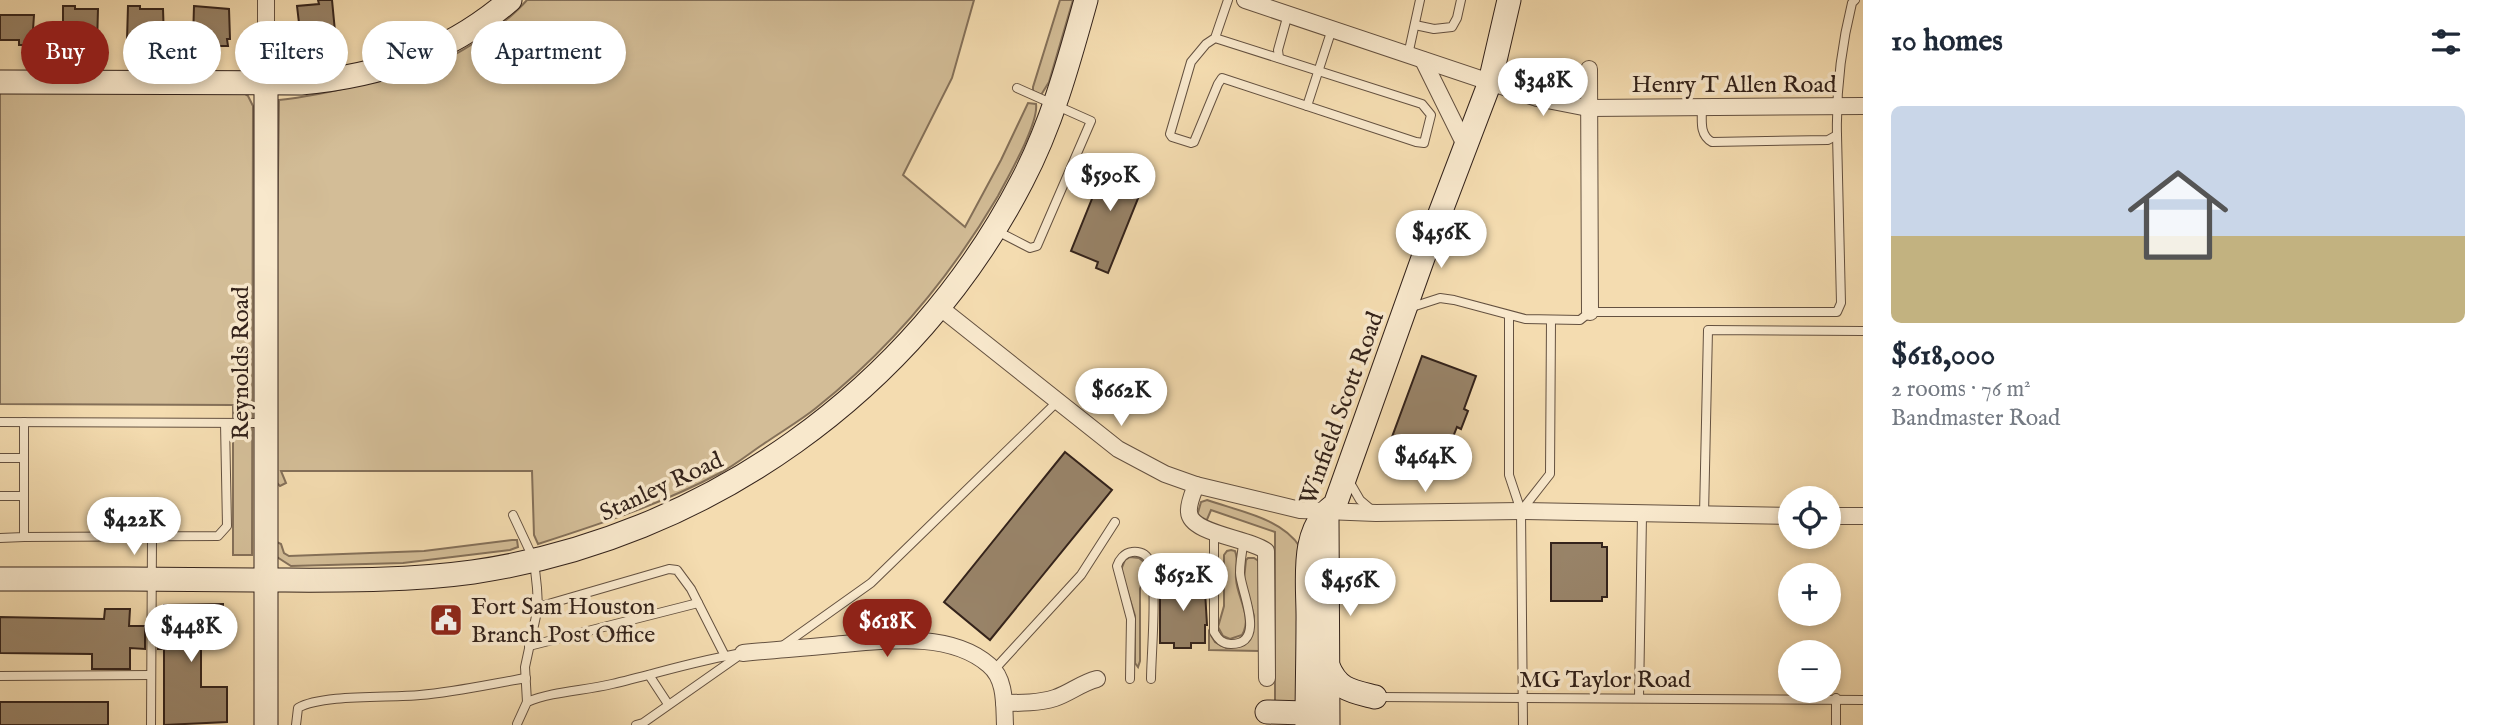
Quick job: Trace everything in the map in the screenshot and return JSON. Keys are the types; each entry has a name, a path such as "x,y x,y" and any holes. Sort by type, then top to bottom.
{"street":[{"name":"Reynolds Road","path":"266,0 266,21"},
{"path":"348,78 405,62 438,48 469,31 510,0"},
{"name":"Stanley Road","path":"0,579 380,581 478,571 596,544 689,506 754,471 818,426 891,362 959,282 995,230 1024,178 1053,105 1086,0"},
{"name":"Henry T Allen Road","path":"1245,0 1537,98 1588,108 1863,106"},
{"name":"Winfield Scott Road","path":"1328,725 1327,510 1335,505 1404,310 1490,82 1509,0"},
{"path":"1416,57 1466,147"},
{"path":"1589,69 1590,312"},
{"path":"0,82 235,83"},
{"name":"Reynolds Road","path":"266,84 266,725"},
{"path":"938,306 1118,449 1140,463 1196,485 1300,510 1778,516"},
{"path":"1196,485 1188,512 1191,520 1201,529 1244,540 1266,551 1267,678"},
{"path":"1267,712 1307,719 1306,571 1315,533 1327,510"},
{"path":"1841,516 1863,516"},
{"path":"743,653 916,640 963,651 991,666 1002,687 1005,725"},
{"path":"1328,666 1334,680 1340,685 1375,697"},
{"path":"1004,703 1024,703 1058,697 1086,681 1097,679"},
{"path":"1338,725 1343,711 1351,705 1362,704 1375,697"}],"lane":[{"path":"1215,38 1422,104 1431,115 1424,143 1222,78 1194,142 1172,137 1170,134 1191,62 1206,44 1215,38 1228,0"},
{"path":"1416,57 1415,25 1420,0"},
{"path":"1415,25 1434,29 1452,27 1461,0"},
{"path":"1404,310 1440,298 1509,316 1550,320 1580,320 1590,312 1837,312 1841,303 1837,106 1843,41 1855,0"},
{"path":"1279,58 1278,50 1288,15"},
{"path":"1307,106 1332,29"},
{"path":"995,230 1030,248 1037,246 1091,121 1017,88"},
{"path":"1702,107 1703,132 1706,139 1712,142 1828,140 1837,135"},
{"path":"1509,316 1509,475 1521,512 1522,725"},
{"path":"1521,512 1550,474 1550,320"},
{"path":"1704,515 1708,330 1863,331"},
{"path":"776,650 871,583 1058,401"},
{"path":"0,422 267,423"},
{"path":"24,422 24,537"},
{"path":"0,538 218,536 227,526 225,423"},
{"path":"0,458 24,458"},
{"path":"1345,476 1360,500 1376,513"},
{"path":"0,496 24,496"},
{"path":"513,515 534,560 538,607 525,667 527,702 516,725"},
{"path":"1639,698 1642,515"},
{"path":"993,671 1081,575 1115,522"},
{"path":"1214,532 1214,632 1223,643 1238,643 1244,639 1250,625 1249,607 1240,573 1244,540"},
{"path":"151,725 152,536"},
{"path":"1130,679 1131,619 1117,566 1125,555 1132,552 1142,553 1148,559 1153,577 1151,679"},
{"path":"538,607 669,569 677,570 726,656"},
{"path":"529,646 698,603"},
{"path":"527,702 543,696 609,685 743,653"},
{"path":"636,725 643,723 743,653"},
{"path":"649,674 668,704"},
{"path":"0,676 151,675"},
{"path":"296,725 298,708 306,703 420,695 526,678"},
{"name":"MG Taylor Road","path":"1375,697 1778,698"},
{"name":"MG Taylor Road","path":"1841,698 1863,700"},
{"path":"1836,703 1836,725"}],"shaded area":[{"path":"527,0 974,0 952,78 903,175 965,227 1028,103 1036,104 1036,113 1015,164 980,226 939,283 893,337 843,386 810,412 732,466 698,484 630,513 538,544 534,535 532,471 281,471 286,483 280,486 274,468 279,100 364,84 457,84 457,54 471,45 471,84 626,84 626,21 505,21"},
{"path":"1060,0 1073,0 1049,82 1041,95 1033,91 1033,87"},
{"path":"0,90 240,91 248,96 253,106 252,555 233,555 233,405 0,404"},
{"path":"1207,500 1271,522 1292,537 1300,547 1303,697 1295,706 1275,700 1275,532 1211,510 1206,522 1197,516 1201,502"},
{"path":"517,540 518,547 510,550 403,563 291,566 277,557 277,542 289,556 424,551"},
{"path":"1231,550 1236,554 1237,586 1246,621 1242,635 1230,639 1223,636 1218,627 1224,606 1224,555"},
{"path":"1130,557 1144,562 1146,571 1140,589 1138,667 1135,663 1135,616 1121,570 1125,560"},
{"path":"1248,558 1260,562 1259,651 1209,650 1209,632 1215,642 1226,648 1243,645 1251,637 1254,616 1244,579"}],"building":[{"path":"318,0 332,0 334,21 299,21 297,6 319,4"},
{"path":"63,6 98,9 98,21 63,21"},
{"path":"128,6 163,9 163,21 128,21"},
{"path":"194,6 229,9 228,46 221,46 221,21 194,21"},
{"path":"0,15 34,15 34,21 21,21 21,45 19,40 0,40"},
{"path":"1120,159 1149,171 1108,273 1096,268 1098,262 1071,251 1106,164 1116,168"},
{"path":"1422,356 1476,376 1464,409 1468,411 1461,429 1457,427 1445,457 1392,437"},
{"path":"1065,452 1112,490 990,640 944,602"},
{"path":"1551,543 1602,543 1602,547 1607,547 1607,597 1602,597 1602,601 1551,601"},
{"path":"1174,572 1192,572 1192,591 1205,591 1205,643 1191,643 1191,648 1174,648 1174,643 1160,643 1160,590 1174,590"},
{"path":"223,604 223,643 201,643 201,687 227,687 227,722 164,725 164,649 158,649 158,626 164,626 164,605"},
{"path":"105,609 130,609 129,626 145,626 145,649 130,648 130,669 92,669 92,654 0,653 0,617 104,619"},
{"path":"0,702 108,702 108,725 0,725"}],"place":[{"name":"Fort Sam Houston Branch Post Office","path":"446,620"}]}
